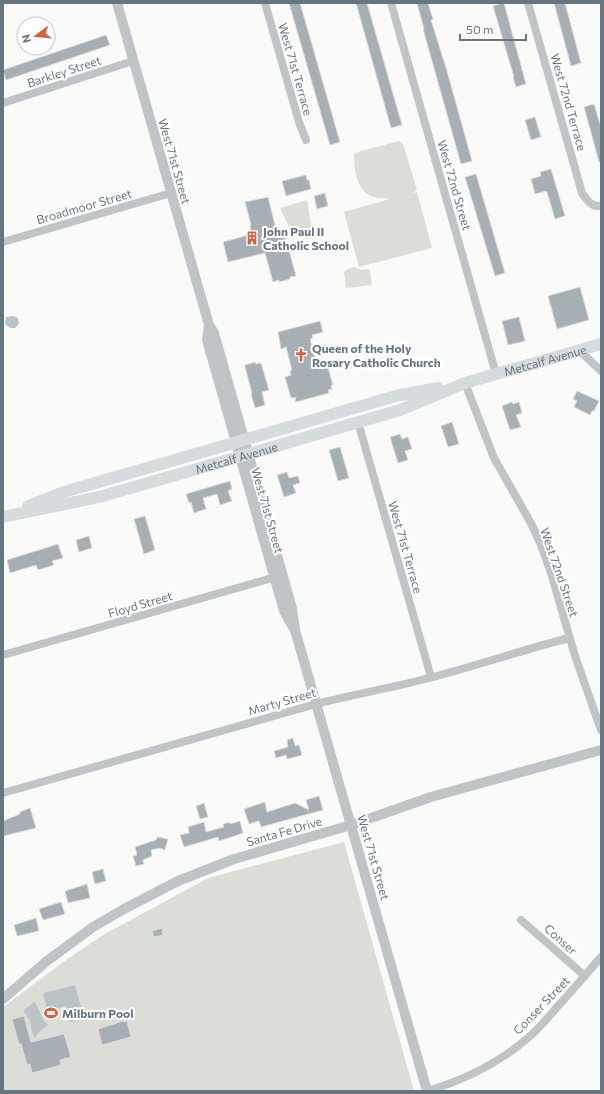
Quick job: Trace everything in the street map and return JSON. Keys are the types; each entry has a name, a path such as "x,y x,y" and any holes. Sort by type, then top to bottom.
{"main road":[{"name":"Metcalf Avenue","path":"3,517 64,492 240,441 396,396 465,383 601,344"},
{"name":"Metcalf Avenue","path":"3,517 99,497 244,456 400,410 465,383"}],"street":[{"name":"West 71st Street","path":"117,3 209,325 214,333 244,456 279,576 292,608 295,630 427,1091"},
{"name":"West 71st Terrace","path":"265,3 299,122 306,140"},
{"name":"West 72nd Street","path":"391,3 496,374"},
{"name":"West 72nd Terrace","path":"528,3 582,192 587,201 591,204 601,206"},
{"name":"Barkley Street","path":"3,103 134,61"},
{"name":"Broadmoor Street","path":"3,242 171,193"},
{"path":"579,350 599,367"},
{"name":"West 72nd Street","path":"465,383 494,458 532,525 541,545 551,573 569,638 601,730"},
{"name":"West 71st Terrace","path":"358,422 432,677"},
{"name":"Floyd Street","path":"3,655 279,576"},
{"name":"Marty Street","path":"3,793 351,694 405,684 569,638"},
{"name":"Santa Fe Drive","path":"3,999 47,961 93,927 184,878 234,859 351,825 431,797 601,750"},
{"name":"Conser","path":"521,920 585,976"},
{"name":"Conser Street","path":"427,1091 468,1077 508,1054 530,1037 601,957"}],"shaded area":[{"path":"399,141 403,144 417,190 412,193 417,192 432,248 359,267 344,212 390,199 373,197 366,193 362,188 355,171 354,153"},
{"path":"307,200 312,230 293,235 280,208"},
{"path":"354,267 361,270 370,270 372,285 346,288 344,272"},
{"path":"13,316 18,318 19,324 15,328 10,328 5,324 6,317"},
{"path":"344,842 414,1091 3,1091 3,1007 66,960 103,935 208,878"},
{"path":"75,985 84,1018 70,1022 66,1006 52,1010 52,1012 48,1013 43,993"},
{"path":"34,1002 43,1020 48,1025 40,1031 35,1038 30,1021 23,1011"}],"building":[{"path":"289,3 300,3 340,142 330,145"},
{"path":"356,3 367,3 402,125 391,128"},
{"path":"417,3 428,3 433,19 431,20 472,161 461,164"},
{"path":"504,3 526,84 516,87 493,6"},
{"path":"554,3 565,3 581,63 571,66"},
{"path":"106,35 110,45 6,80 3,70 44,56 56,56 56,52"},
{"path":"594,104 601,127 601,162 599,162 584,107"},
{"path":"535,117 541,137 531,140 525,120"},
{"path":"551,169 565,216 555,219 547,192 535,194 531,179 541,176 540,172"},
{"path":"476,174 505,273 495,276 465,177"},
{"path":"306,175 311,189 286,196 282,181"},
{"path":"325,193 328,206 317,209 314,196"},
{"name":"John Paul II Catholic School","path":"268,197 278,237 285,235 296,276 279,282 279,280 273,282 265,253 228,262 223,242 252,234 245,202"},
{"path":"580,287 589,320 557,329 548,296"},
{"path":"519,317 525,341 508,345 502,321"},
{"name":"Queen of the Holy Rosary Catholic Church","path":"320,321 323,332 312,335 313,338 310,339 316,362 318,362 319,366 327,364 333,385 331,385 332,389 328,390 329,393 296,402 295,397 291,398 285,377 291,375 290,370 292,370 286,347 281,349 278,332"},
{"path":"255,362 256,364 261,363 269,390 262,392 265,405 255,408 245,365"},
{"path":"577,391 599,401 594,411 592,411 590,415 574,407 577,401 573,399"},
{"path":"512,402 513,404 519,402 522,413 516,415 521,427 510,430 502,406"},
{"path":"452,422 459,444 448,447 441,426"},
{"path":"400,434 402,439 408,437 412,449 405,451 408,460 398,463 390,437"},
{"path":"340,447 349,478 338,481 329,450"},
{"path":"287,472 289,478 298,476 300,483 293,485 296,493 284,497 277,475"},
{"path":"230,481 232,489 228,491 232,501 220,505 217,494 203,498 206,509 194,513 191,502 189,503 186,494"},
{"path":"145,516 155,550 144,554 134,519"},
{"path":"89,536 92,548 79,552 76,540"},
{"path":"58,544 63,558 52,561 54,565 38,570 36,565 10,573 7,560"},
{"path":"293,738 295,746 299,745 302,755 287,759 286,755 276,758 274,751 288,747 287,740"},
{"path":"319,796 323,810 261,827 259,821 249,824 244,809 265,802 267,812 295,803 309,810 306,800"},
{"path":"204,803 208,817 200,819 196,806"},
{"path":"30,808 36,828 3,836 3,821"},
{"path":"240,821 243,833 219,841 218,837 184,847 180,835 189,833 188,827 204,822 206,832 224,827 223,824 230,822 230,824"},
{"path":"157,837 168,839 165,850 160,848 151,850 152,856 143,860 144,864 136,866 133,856 137,855 135,847 156,840"},
{"path":"103,869 106,881 95,884 92,872"},
{"path":"87,884 90,898 68,903 65,891"},
{"path":"61,902 65,914 43,920 39,909"},
{"path":"36,918 39,931 17,936 14,925"},
{"path":"162,928 163,935 154,937 152,931"},
{"path":"24,1016 31,1042 64,1034 71,1057 60,1060 61,1065 32,1073 30,1064 27,1065 21,1044 19,1044 12,1019"},
{"path":"127,1021 131,1037 102,1045 98,1029"}],"place":[{"name":"John Paul II Catholic School","path":"252,238"},
{"name":"Queen of the Holy Rosary Catholic Church","path":"301,355"},
{"name":"Milburn Pool","path":"51,1013"}]}
